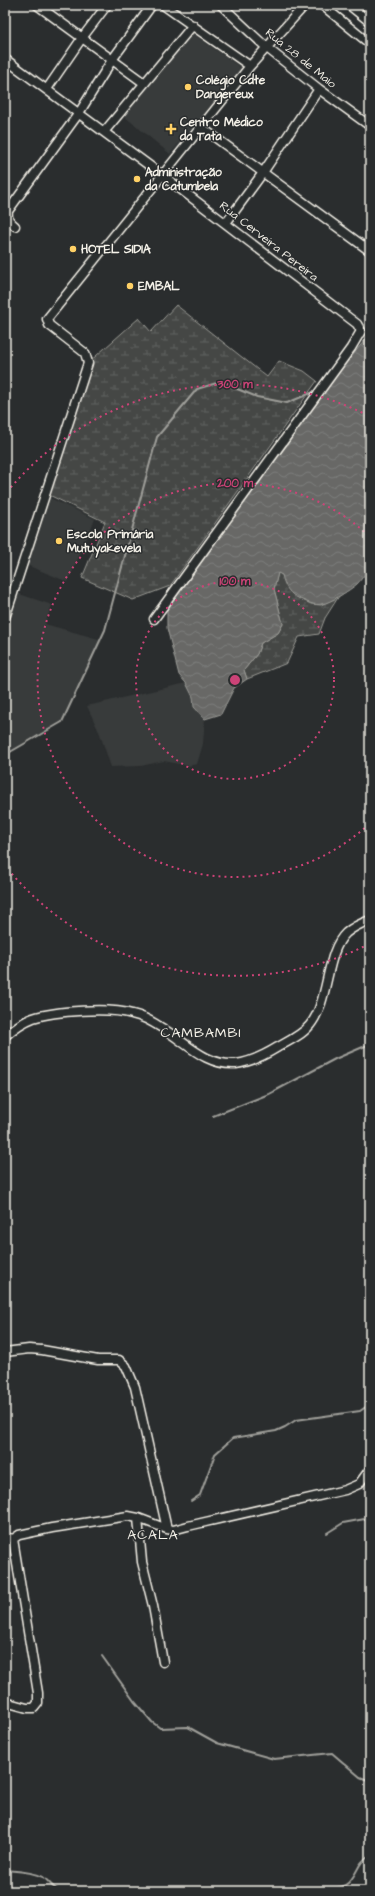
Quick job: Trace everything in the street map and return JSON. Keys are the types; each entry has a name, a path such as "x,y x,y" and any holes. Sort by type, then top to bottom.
{"street":[{"path":"37,5 144,84"},
{"path":"47,89 82,38 108,5"},
{"path":"15,226 9,221 7,216 8,211 79,113 112,60 152,5"},
{"path":"163,5 250,66"},
{"name":"Rua 28 de Maio","path":"221,5 268,48 319,89 370,126"},
{"path":"5,618 88,363 84,353 47,322 47,319 250,66 268,48 305,5"},
{"path":"322,5 370,44"},
{"path":"349,5 370,22"},
{"path":"104,132 193,25"},
{"name":"Rua Cerveira Pereira","path":"5,59 226,223 357,324 361,331 347,354 154,619"},
{"path":"226,223 262,174 319,89"},
{"path":"201,127 262,174 370,251"},
{"path":"5,1036 15,1028 32,1019 63,1013 110,1011 131,1014 162,1028 205,1058 224,1063 236,1064 260,1057 299,1034 310,1024 322,1003 333,958 340,941 353,928 370,920"},
{"path":"5,1352 29,1349 42,1350 98,1360 119,1360 123,1362 131,1374 135,1387 167,1529"},
{"path":"14,1539 19,1535 67,1525 128,1516 173,1530 345,1490 360,1484 370,1469"},
{"path":"138,1518 142,1562 153,1606 163,1662"},
{"path":"5,1537 14,1539"},
{"path":"5,1702 28,1708 34,1708 38,1703 37,1685 14,1539"}],"shaded area":[{"name":"Colégio Cdte Dangereux","path":"192,33 243,69 170,154 124,116"},
{"name":"Escola Primária Mutuyakevela","path":"48,497 95,519 68,582 24,564"},
{"path":"5,589 52,605 45,624 102,640 62,722 5,755"},
{"path":"186,683 193,697 194,707 205,719 203,744 197,764 188,766 164,761 141,766 111,767 100,734 87,706"}],"green space":[{"path":"176,305 267,377 279,361 304,371 317,381 170,586 133,600 82,578 105,522 45,493 88,363 139,318 151,332"},
{"path":"278,572 282,575 295,596 311,604 321,605 339,596 325,618 319,634 299,637 287,663 247,679 244,670 257,654 261,643 278,633 283,624 274,589"}],"water":[{"path":"370,334 370,570 350,590 326,603 319,604 313,604 293,595 286,587 282,575 278,573 274,589 283,624 278,633 261,643 257,654 244,670 247,679 234,688 221,714 205,719 194,707 193,697 186,683 179,675 167,628 167,610 346,363"}],"waterway":[{"path":"5,755 62,722 105,630 157,437 197,389 220,382 257,397 287,403 316,391"},
{"path":"213,1116 269,1094 335,1059 370,1044"},
{"path":"191,1501 200,1495 215,1454 233,1438 276,1431 296,1420 360,1411 370,1404"},
{"path":"327,1533 343,1523 370,1518"},
{"path":"102,1656 134,1701 152,1722 160,1728 188,1727 217,1743 274,1759 332,1753 360,1777 370,1781"},
{"path":"324,1891 346,1885 354,1876 362,1861 370,1856"},
{"path":"5,1870 38,1875 43,1877 60,1891"}],"place":[{"name":"Colégio Cdte Dangereux","path":"188,87"},
{"name":"Centro Médico da Tata","path":"171,129"},
{"name":"Administração da Catumbela","path":"137,179"},
{"name":"HOTEL SIDIA","path":"73,249"},
{"name":"EMBAL","path":"130,286"},
{"name":"Escola Primária Mutuyakevela","path":"59,541"}],"district":[{"name":"CAMBAMBI","path":"201,1032"},
{"name":"ACALA","path":"153,1534"}]}
